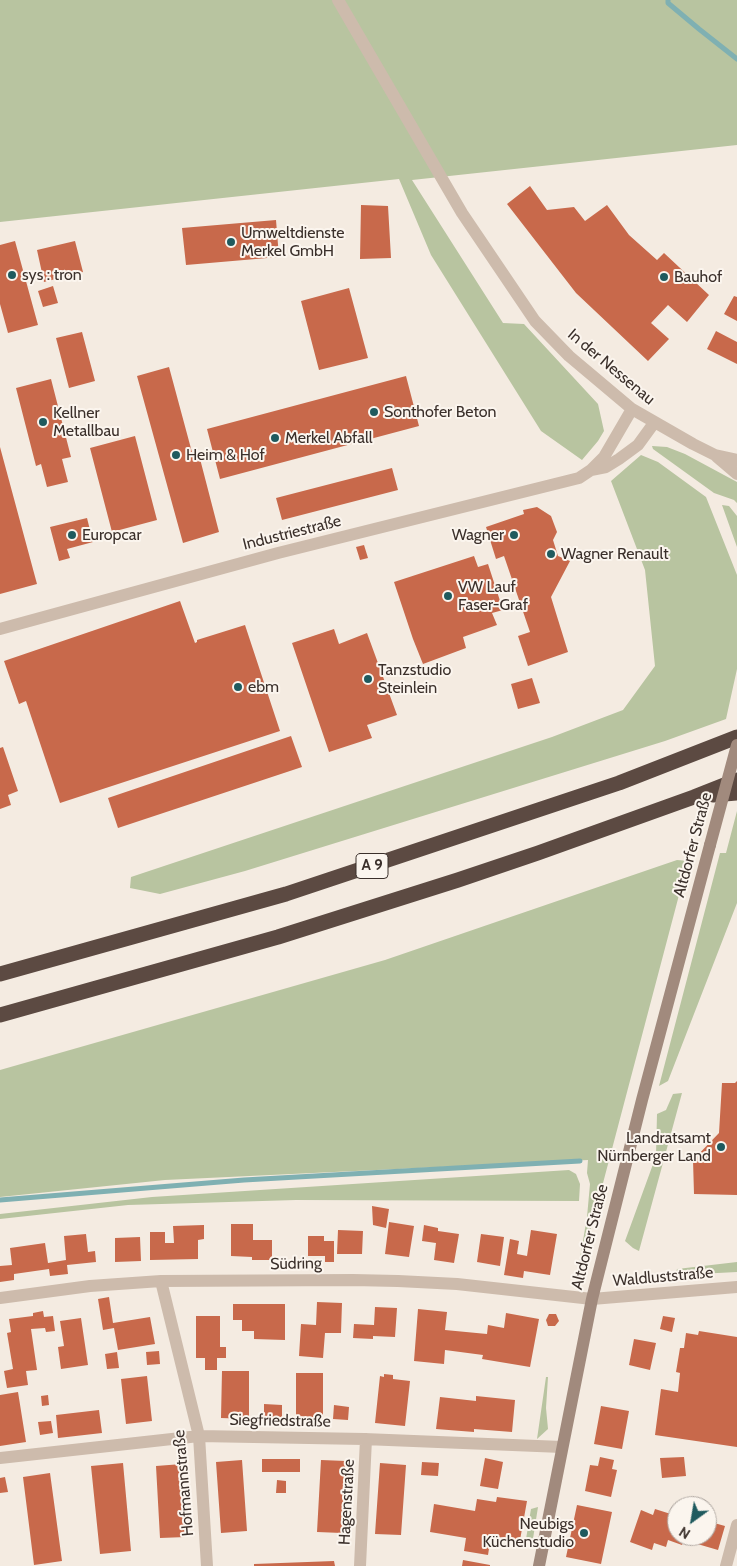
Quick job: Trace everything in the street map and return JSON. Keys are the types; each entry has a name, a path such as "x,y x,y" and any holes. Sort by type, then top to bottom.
{"highway":[{"name":"A 9","path":"0,974 286,894 619,783 737,737"},
{"name":"A 9","path":"0,1015 278,937 538,853 737,780"},
{"path":"694,797 737,793"}],"main road":[{"name":"Altdorfer Straße","path":"539,1566 592,1299 642,1100 737,745"}],"street":[{"name":"In der Nessenau","path":"338,0 462,213 535,321 569,356 632,409 654,423 715,455 737,474"},
{"name":"Industriestraße","path":"0,629 270,555 579,478 591,470 604,457 632,409"},
{"name":"Industriestraße","path":"591,470 606,467 619,459 638,444 654,423"},
{"name":"In der Nessenau","path":"715,455 737,460"},
{"name":"Südring","path":"0,1298 90,1286 161,1280 398,1281 457,1284 592,1299"},
{"name":"Hofmannstraße","path":"161,1280 200,1436 207,1566"},
{"name":"Waldluststraße","path":"592,1299 737,1286"},
{"name":"Siegfriedstraße","path":"0,1458 200,1436 366,1439 562,1447"},
{"name":"Hagenstraße","path":"360,1566 366,1439"},
{"path":"726,1566 737,1525"}],"green space":[{"path":"0,0 737,0 737,145 412,180 503,323 524,324 598,404 604,431 582,460 541,431 431,255 399,179 0,222"},
{"path":"652,446 667,447 685,454 737,482 737,503 734,500 714,493 653,449"},
{"path":"641,455 658,462 706,497 737,575 737,669 726,719 665,741 245,871 160,894 130,888 131,877 552,737 623,710 655,666 645,570 611,481"},
{"path":"722,505 729,506 737,516 737,547"},
{"path":"737,811 737,903 668,1081 659,1086 720,853 726,853"},
{"path":"677,860 688,861 579,1274 590,1184 587,1173 588,1160 165,1180 0,1197 0,1070 385,960"},
{"path":"682,1093 639,1251 625,1241 656,1156 657,1114 666,1110 673,1094"},
{"path":"569,1170 576,1174 580,1184 579,1201 296,1200 128,1205 0,1219 0,1214 152,1197"},
{"path":"737,1262 737,1272 679,1275 676,1273 677,1269"},
{"path":"546,1377 548,1377 546,1408 548,1429 537,1439"},
{"path":"538,1507 532,1545 526,1539 531,1509"}],"building":[{"path":"530,186 547,210 574,207 585,221 607,205 629,235 657,260 664,253 709,295 687,322 668,305 651,323 669,339 648,361 576,293 507,204"},
{"path":"361,205 388,206 391,258 360,259"},
{"name":"Umweltdienste Merkel GmbH","path":"276,220 279,257 186,265 182,228"},
{"name":"sys : tron","path":"15,241 38,325 8,333 0,304 0,245"},
{"path":"75,241 83,272 44,282 37,250"},
{"path":"53,286 58,303 43,307 38,291"},
{"path":"349,288 368,358 319,370 301,301"},
{"path":"734,296 737,297 737,321 724,314"},
{"path":"716,331 737,342 737,364 707,349"},
{"path":"82,332 95,381 69,388 56,338"},
{"name":"Heim & Hof","path":"169,367 193,456 199,455 219,532 183,543 137,376"},
{"name":"Merkel Abfall","path":"406,376 419,426 220,479 207,429"},
{"name":"Kellner Metallbau","path":"51,379 71,457 62,459 68,482 47,487 41,464 36,466 16,388"},
{"path":"135,436 157,520 112,532 90,448"},
{"path":"0,447 37,584 0,594"},
{"path":"392,468 398,490 282,520 276,498"},
{"path":"537,507 551,516 557,532 553,540 558,556 570,561 551,597 568,652 528,666 518,636 530,632 504,556 496,559 486,527 524,514 523,510"},
{"name":"Europcar","path":"87,518 93,542 67,549 70,558 59,561 50,527"},
{"path":"364,545 368,558 360,560 356,547"},
{"name":"VW Lauf Faser-Graf","path":"474,556 478,567 488,564 503,610 492,613 497,625 463,637 466,648 423,664 394,582"},
{"path":"180,601 195,643 197,640 245,625 280,731 60,803 26,701 19,704 4,661"},
{"path":"334,629 339,644 367,633 397,715 367,725 372,738 329,752 292,643"},
{"path":"532,678 540,703 518,709 511,684"},
{"path":"291,736 302,767 118,828 108,798"},
{"path":"3,747 18,791 8,795 11,805 0,809 0,748"},
{"name":"Landratsamt Nürnberger Land","path":"737,1081 737,1195 694,1194 693,1160 719,1133 722,1083 735,1083"},
{"path":"372,1206 389,1209 386,1228 373,1225"},
{"path":"389,1222 414,1226 409,1257 385,1254"},
{"path":"231,1224 253,1224 253,1240 272,1240 272,1260 252,1260 252,1257 231,1256"},
{"path":"204,1225 204,1239 198,1240 198,1259 150,1260 150,1232 165,1232 165,1243 174,1243 173,1226"},
{"path":"424,1225 438,1228 438,1231 459,1234 454,1263 434,1260 436,1243 422,1241"},
{"path":"338,1230 363,1231 362,1254 337,1254"},
{"path":"531,1230 557,1234 550,1275 524,1271 523,1278 504,1275 510,1239 519,1241 517,1254 527,1256"},
{"path":"86,1234 88,1252 95,1251 96,1262 67,1265 68,1274 50,1276 49,1269 14,1274 14,1280 0,1282 0,1266 12,1265 10,1248 45,1243 48,1263 66,1260 64,1236"},
{"path":"481,1234 504,1237 500,1266 477,1262"},
{"path":"308,1236 324,1236 324,1241 334,1241 334,1262 325,1262 325,1256 308,1256"},
{"path":"140,1237 141,1261 115,1262 115,1238"},
{"path":"109,1297 113,1323 150,1317 155,1344 118,1350 114,1328 103,1330 98,1299"},
{"path":"317,1302 342,1303 341,1333 325,1333 323,1358 299,1356 301,1324 316,1325"},
{"path":"233,1304 285,1304 285,1340 254,1339 254,1331 242,1331 242,1320 233,1320"},
{"path":"375,1307 397,1308 395,1337 373,1336 373,1339 353,1338 354,1324 374,1325"},
{"path":"418,1309 447,1312 445,1330 487,1334 488,1325 504,1328 506,1313 539,1319 530,1367 482,1359 483,1355 445,1350 444,1364 414,1361"},
{"path":"43,1311 44,1317 53,1316 55,1331 46,1332 45,1328 31,1329 37,1370 26,1371 28,1385 7,1388 4,1371 13,1369 7,1333 11,1332 9,1319 33,1316 33,1313"},
{"path":"549,1314 556,1314 559,1321 555,1326 548,1326 546,1320"},
{"path":"196,1316 220,1316 220,1347 226,1347 226,1358 217,1358 217,1370 205,1370 205,1358 196,1358"},
{"path":"663,1316 675,1318 672,1332 660,1329"},
{"path":"81,1318 88,1365 61,1369 58,1347 64,1346 60,1321"},
{"path":"699,1331 737,1337 737,1447 655,1435 661,1389 678,1392 680,1373 676,1372 680,1348 684,1348 686,1333 698,1335"},
{"path":"634,1339 656,1343 650,1370 629,1365"},
{"path":"159,1351 160,1364 147,1365 146,1352"},
{"path":"117,1352 119,1368 107,1369 105,1354"},
{"path":"222,1371 249,1371 249,1419 221,1418"},
{"path":"296,1373 323,1373 323,1420 296,1419"},
{"path":"384,1374 393,1375 393,1379 410,1381 405,1426 375,1423 380,1376 384,1377"},
{"path":"147,1376 152,1421 126,1424 121,1379"},
{"path":"18,1392 26,1442 0,1446 0,1395"},
{"path":"48,1395 49,1405 42,1406 41,1396"},
{"path":"476,1396 515,1400 512,1432 436,1429 440,1397 476,1401"},
{"path":"264,1404 282,1405 282,1417 264,1417"},
{"path":"334,1405 349,1407 348,1420 333,1419"},
{"path":"601,1406 629,1411 622,1449 594,1444"},
{"path":"99,1410 102,1433 58,1438 56,1415"},
{"path":"51,1421 53,1433 40,1435 38,1422"},
{"path":"600,1457 614,1460 612,1469 617,1470 611,1497 585,1491 590,1465 598,1466"},
{"path":"684,1457 686,1476 662,1478 660,1458"},
{"path":"485,1458 503,1462 498,1489 480,1486"},
{"path":"262,1459 300,1459 300,1472 262,1472"},
{"path":"242,1460 247,1531 221,1533 216,1462"},
{"path":"321,1460 346,1461 342,1533 317,1532"},
{"path":"422,1462 439,1463 438,1476 421,1475"},
{"path":"123,1463 131,1551 100,1554 91,1466"},
{"path":"380,1463 406,1465 401,1535 375,1534"},
{"path":"182,1464 186,1537 160,1538 156,1466"},
{"path":"50,1473 62,1561 34,1565 23,1477"},
{"path":"5,1477 8,1492 0,1493 0,1478"},
{"path":"277,1480 286,1481 286,1493 276,1493"},
{"path":"497,1497 527,1501 520,1540 491,1536 488,1555 464,1551 466,1538 430,1532 434,1504 475,1511 477,1499 496,1502"},
{"path":"577,1505 612,1512 601,1564 566,1557"},
{"path":"655,1509 667,1513 666,1547 654,1543 652,1550 630,1542 641,1510 653,1515"},
{"path":"717,1524 725,1526 718,1550 704,1546 717,1546"},
{"path":"463,1560 490,1565 490,1566 462,1566"},
{"path":"334,1561 335,1566 254,1566 254,1564"}],"waterway":[{"path":"668,0 668,3 737,59"},
{"path":"0,1200 244,1180 580,1161"}],"place":[{"name":"Umweltdienste Merkel GmbH","path":"231,242"},
{"name":"sys : tron","path":"12,275"},
{"name":"Bauhof","path":"664,277"},
{"name":"Sonthofer Beton","path":"374,412"},
{"name":"Kellner Metallbau","path":"43,422"},
{"name":"Merkel Abfall","path":"275,438"},
{"name":"Heim & Hof","path":"176,455"},
{"name":"Europcar","path":"72,535"},
{"name":"Wagner","path":"514,535"},
{"name":"Wagner Renault","path":"551,554"},
{"name":"VW Lauf Faser-Graf","path":"448,596"},
{"name":"Tanzstudio Steinlein","path":"368,679"},
{"name":"ebm","path":"238,687"},
{"name":"Landratsamt Nürnberger Land","path":"721,1147"},
{"name":"Neubigs Küchenstudio","path":"584,1533"}]}
